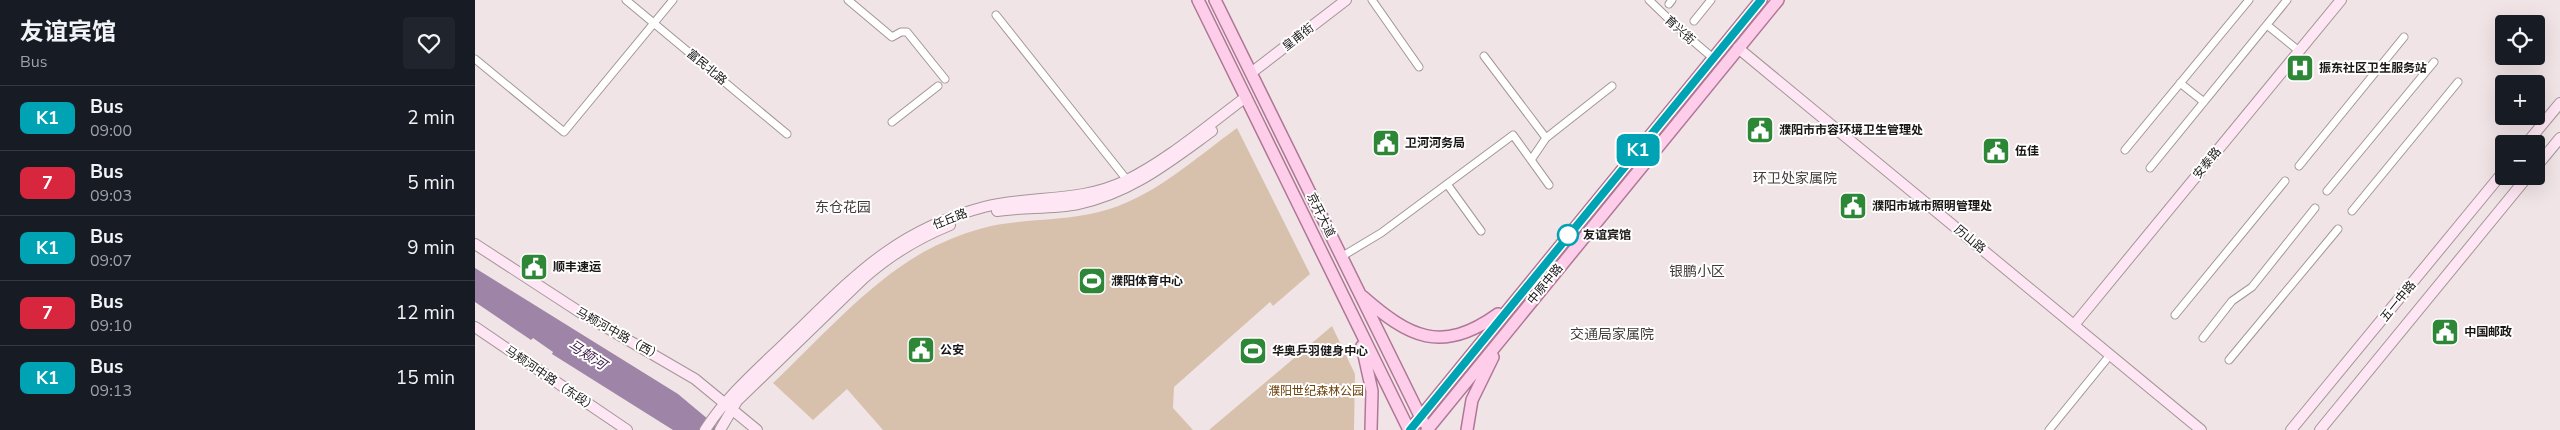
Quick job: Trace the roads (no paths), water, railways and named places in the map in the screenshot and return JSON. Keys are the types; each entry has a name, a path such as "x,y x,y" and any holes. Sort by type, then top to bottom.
{"main road":[{"name":"京开大道","path":"1198,0 1410,430"},
{"name":"京开大道","path":"1215,0 1427,430"},
{"name":"中原中路","path":"1410,430 1761,0"},
{"name":"中原中路","path":"1427,430 1778,0"},
{"path":"1358,293 1393,322 1418,334 1431,337 1470,331 1486,323 1516,298"},
{"path":"1467,430 1471,406 1479,383 1530,302"},
{"path":"1350,308 1368,366 1372,390 1371,430"}],"street":[{"name":"富民北路","path":"626,0 787,134"},
{"path":"475,59 564,132 673,0"},
{"path":"848,0 892,36 901,32 907,32 945,79"},
{"name":"皇甫街","path":"1251,73 1346,0"},
{"path":"1373,0 1419,67"},
{"name":"育兴街","path":"1649,0 1713,58"},
{"path":"1693,21 1711,0"},
{"path":"2125,150 2249,0"},
{"path":"2150,168 2287,0"},
{"name":"安泰路","path":"2074,325 2341,0"},
{"path":"996,15 1127,180"},
{"path":"2267,25 2299,51"},
{"path":"2299,166 2404,37"},
{"name":"历山路","path":"1738,48 2201,430"},
{"path":"1484,56 1546,138"},
{"path":"2327,191 2434,62"},
{"path":"2352,211 2458,82"},
{"path":"2180,83 2204,102"},
{"path":"892,122 938,86"},
{"path":"1531,160 1546,138 1612,86"},
{"name":"任丘路","path":"705,430 859,272 883,252 957,214 986,206 1075,196 1099,191 1127,180 1148,169 1247,100"},
{"name":"任丘路","path":"720,430 726,409 737,401 858,283 886,259 912,243 959,221 988,212 1075,204 1125,189 1152,175 1247,100"},
{"path":"2533,135 2560,103"},
{"path":"1341,257 1381,233 1513,135 1549,185"},
{"path":"2545,156 2560,138"},
{"path":"2175,315 2285,181"},
{"name":"五一中路","path":"2291,430 2495,182"},
{"path":"1447,184 1481,231"},
{"name":"五一中路","path":"2320,430 2521,185"},
{"path":"2203,338 2237,296 2252,287 2315,208"},
{"path":"2229,360 2338,229"},
{"name":"马颊河中路（西）","path":"475,244 578,311 671,364 726,409 757,430"},
{"name":"马颊河中路（东段）","path":"475,327 627,430"},
{"path":"2049,430 2110,355"}],"water":[{"name":"马颊河","path":"475,268 678,394 721,430 673,430 552,354 553,352 533,338 531,340 475,302"}],"place":[{"name":"振东社区卫生服务站","path":"2300,68"},
{"name":"濮阳市市容环境卫生管理处","path":"1760,130"},
{"name":"卫河河务局","path":"1386,143"},
{"name":"伍佳","path":"1996,151"},
{"name":"濮阳市城市照明管理处","path":"1853,206"},
{"name":"友谊宾馆","path":"1568,235"},
{"name":"顺丰速运","path":"534,267"},
{"name":"濮阳体育中心","path":"1092,281"},
{"name":"中国邮政","path":"2445,332"},
{"name":"公安","path":"921,350"},
{"name":"华奥乒羽健身中心","path":"1253,351"}],"district":[{"name":"环卫处家属院","path":"1795,178"},
{"name":"东仓花园","path":"843,207"},
{"name":"银鹏小区","path":"1697,271"},
{"name":"交通局家属院","path":"1612,334"}],"park label":[{"name":"濮阳世纪森林公园","path":"1316,391"}]}
